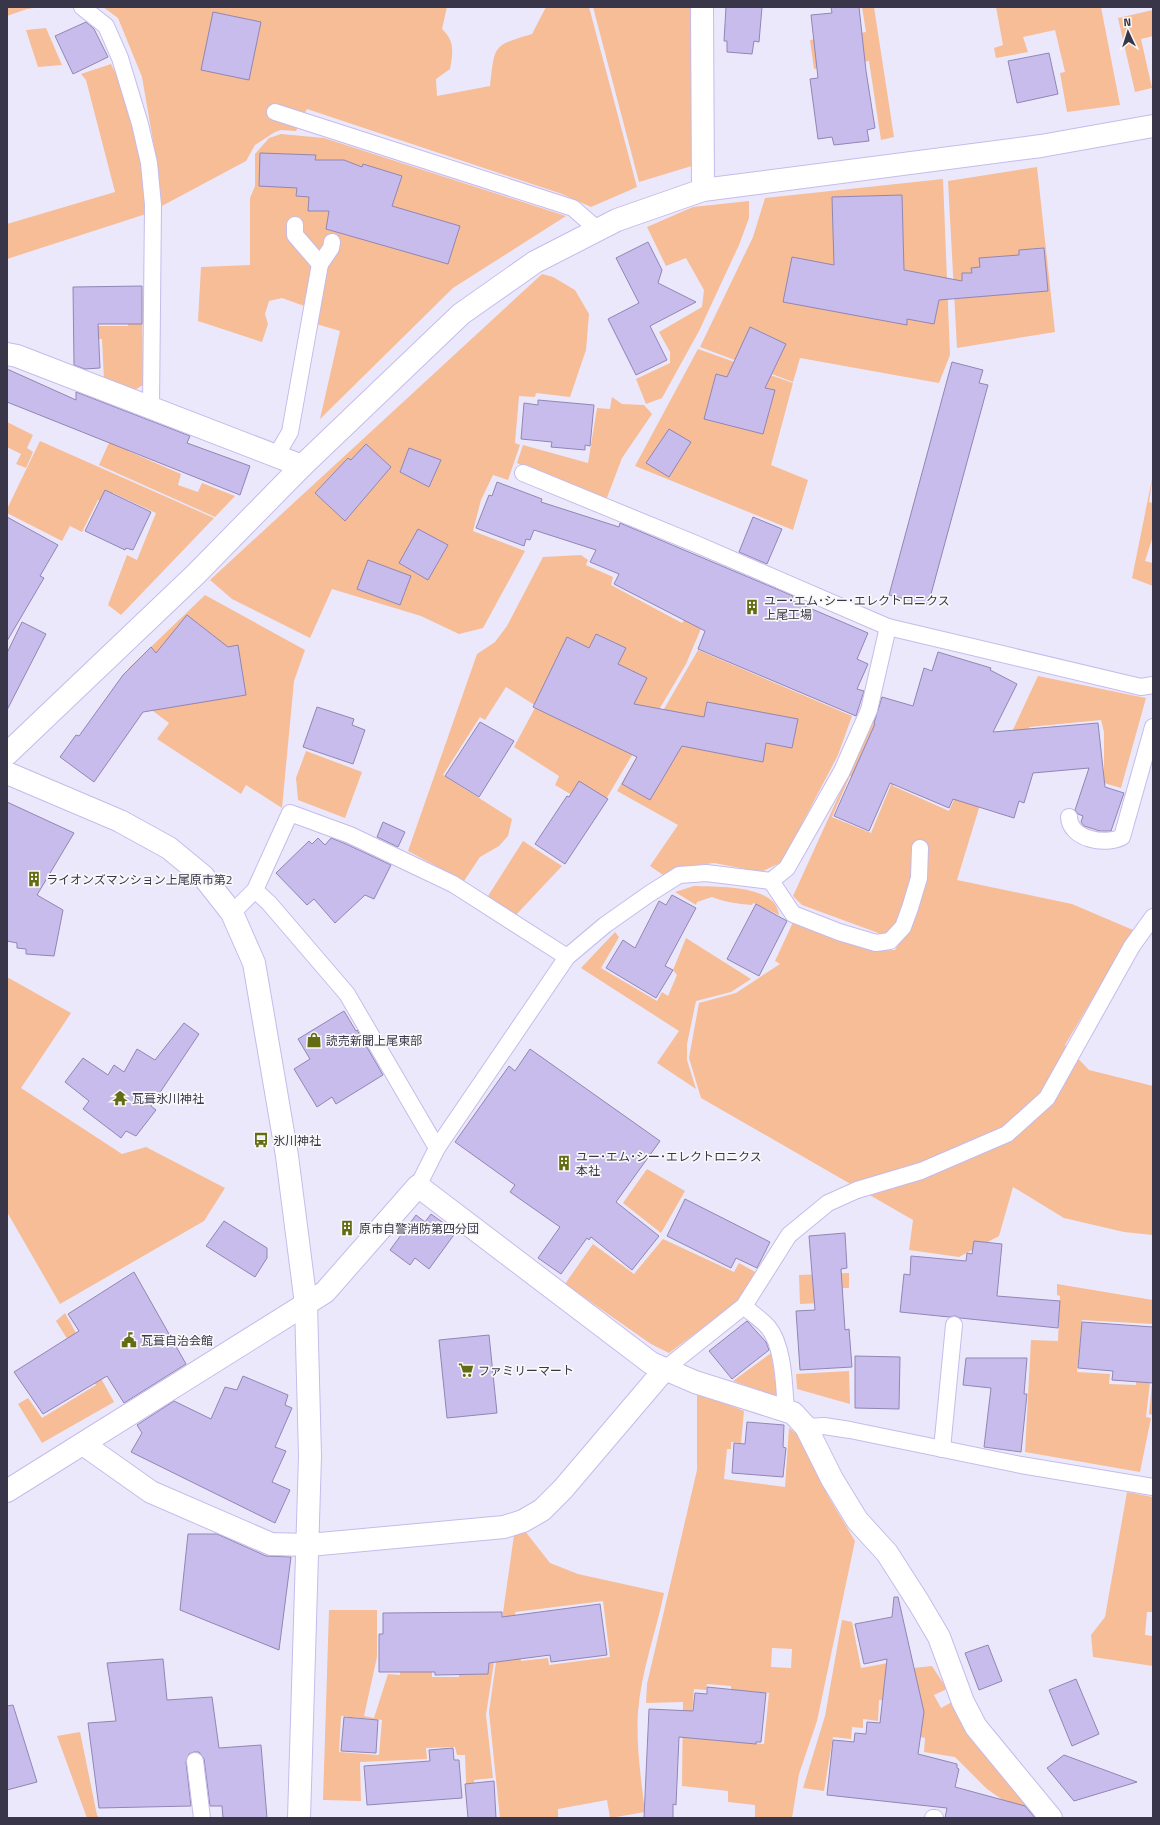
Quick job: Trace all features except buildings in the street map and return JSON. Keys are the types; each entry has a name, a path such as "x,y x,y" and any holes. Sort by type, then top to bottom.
{"street":[{"path":"702,7 703,190"},
{"path":"7,754 196,574 302,466 461,314 535,262 617,220 703,190 1041,146 1153,126"},
{"path":"7,354 17,356 151,406 302,466"},
{"path":"7,773 120,821 169,848 203,876 232,913 254,963 266,1024 287,1156 306,1304 310,1456 309,1545 299,1818"},
{"path":"7,1491 325,1292 418,1186 651,1363 695,1382 793,1413 806,1426 832,1479 856,1520 887,1553 920,1603 939,1637 963,1702 976,1727 1051,1818"},
{"path":"82,1444 151,1492 271,1544 309,1545 504,1527 523,1521 542,1510 563,1489 665,1369"}],"lane":[{"path":"82,7 106,26 120,58 140,124 149,163 153,220 151,406"},
{"path":"275,112 573,208 598,230"},
{"path":"295,225 294,235 320,264"},
{"path":"276,456 290,432 320,264 331,248 332,242"},
{"path":"523,473 696,544 888,627 1140,686 1153,685"},
{"path":"771,882 787,868 842,771 869,710 888,627"},
{"path":"1069,818 1069,824 1076,833 1100,841 1115,841 1122,837 1153,727"},
{"path":"232,913 255,890 290,813 350,835 453,884 567,957"},
{"path":"418,1186 437,1148 567,957 606,925 649,894 679,876 706,873 771,882 793,914 839,932 876,943 890,941 904,927 919,878 920,848"},
{"path":"255,890 269,902 347,994 437,1148"},
{"path":"665,1369 744,1306 789,1235 828,1203 857,1190 921,1171 1007,1134 1047,1098 1132,946 1153,917"},
{"path":"744,1306 768,1327 776,1341 782,1368 786,1411"},
{"path":"942,1449 954,1325"},
{"path":"806,1426 824,1426 1021,1465 1153,1486"},
{"path":"195,1761 202,1818"}],"shaded area":[{"path":"7,7 41,7 27,9 7,16"},
{"path":"103,7 447,7 442,29 451,42 452,57 450,69 436,79 437,96 490,86 493,62 498,49 509,41 532,34 546,7 589,7 637,187 591,207 562,194 307,109 296,131 281,130 275,132 255,145 246,161 160,207 155,152 142,77 118,18"},
{"path":"593,7 692,7 695,165 639,182"},
{"path":"862,7 874,7 894,137 881,140 869,61 814,69 810,40 866,32"},
{"path":"996,7 1101,7 1120,105 1067,112 1060,73 1065,72 1055,30 1023,37 1028,52 996,58 994,48 1003,45"},
{"path":"1153,10 1153,36 1141,39 1152,88 1135,92 1118,18"},
{"path":"46,28 62,65 38,67 26,30"},
{"path":"111,64 124,90 143,155 146,214 7,259 7,224 115,192 86,80 81,74"},
{"path":"281,134 324,138 566,216 453,288 320,419 340,331 306,321 307,307 282,298 269,301 265,314 268,324 262,342 198,321 201,267 250,265 250,198 255,186 255,154 269,138"},
{"path":"1037,167 1055,332 957,348 948,181"},
{"path":"943,179 950,355 939,383 800,358 793,382 700,347 753,237 765,198"},
{"path":"749,201 749,218 739,245 699,331 662,398 646,404 636,379 670,363 670,352 659,332 702,307 704,290 686,258 666,266 647,227 693,207"},
{"path":"542,274 553,277 575,290 589,314 586,350 570,397 536,393 535,397 519,396 515,443 520,445 508,480 493,475 481,500 473,531 525,551 483,628 459,634 421,616 332,589 310,638 232,599 210,580"},
{"path":"127,299 142,299 143,385 133,391 104,380 102,339 74,340 94,326 128,326"},
{"path":"698,349 793,383 771,465 808,480 793,530 635,466"},
{"path":"612,397 622,404 644,405 652,414 622,458 605,503 517,463 523,445 588,463 597,408 610,409"},
{"path":"7,422 33,435 27,448 33,452 26,468 16,464 21,454 7,447"},
{"path":"113,434 132,441 128,451 181,474 178,485 198,492 202,483 235,496 215,517 99,465"},
{"path":"40,441 214,518 121,615 108,605 127,555 137,560 156,513 113,493 107,503 98,500 82,532 70,526 62,541 7,513 7,509"},
{"path":"1153,474 1149,502 1153,503 1153,536 1145,561 1153,563 1153,586 1132,578"},
{"path":"581,555 588,560 586,565 613,577 611,585 682,623 688,614 705,619 686,664 599,811 555,785 559,776 514,747 536,706 506,687 485,720 480,717 443,775 512,819 508,836 499,846 480,857 464,881 408,851 477,654 495,642 507,626 543,557"},
{"path":"205,595 305,650 294,681 282,808 246,785 241,794 157,739 169,723 118,685 129,668"},
{"path":"698,650 852,716 838,755 782,862 761,872 714,863 679,868 666,877 650,866 678,825 617,791"},
{"path":"1038,676 1146,698 1121,788 1104,783 1104,732 1101,720 1029,727 1030,755 998,762"},
{"path":"876,714 910,725 994,759 957,880 1072,904 1133,930 1065,1045 1089,1070 1153,1086 1153,1235 1124,1232 1064,1218 1013,1187 999,1236 959,1257 909,1250 913,1220 701,1098 689,1058 699,1003 736,993 780,964 775,961 794,920 874,951 895,950 900,941 802,905 793,896","holes":["875,725 885,771 859,760","913,740 970,764 949,811 893,786","850,776 858,779 892,782 871,833 832,817"]},
{"path":"306,751 362,772 345,818 298,800 296,778"},
{"path":"523,841 562,866 515,916 488,896"},
{"path":"694,886 730,887 757,892 768,898 775,905 779,915 753,903 752,905 736,903 712,897 697,902 696,905 675,892"},
{"path":"615,932 619,937 601,968 657,1001 662,992 668,996 677,975 673,970 686,938 751,979 731,992 696,1001 687,1044 687,1060 696,1089 657,1063 679,1031 581,968"},
{"path":"7,977 71,1013 21,1088 122,1154 146,1147 225,1188 204,1221 60,1304 7,1212"},
{"path":"647,1169 685,1191 661,1233 623,1203"},
{"path":"663,1239 734,1272 739,1263 757,1273 744,1297 669,1353 651,1344 565,1284 593,1244 634,1274"},
{"path":"849,1273 849,1288 840,1288 841,1302 800,1304 799,1275"},
{"path":"1057,1284 1153,1300 1153,1324 1082,1320 1077,1372 1110,1374 1109,1384 1136,1385 1136,1381 1150,1382 1146,1417 1151,1418 1140,1472 1025,1452 1031,1340 1058,1341 1060,1296 1057,1295"},
{"path":"65,1313 114,1402 42,1443 18,1404 28,1398 42,1418 96,1385 56,1321"},
{"path":"771,1353 777,1393 775,1396 733,1381"},
{"path":"849,1371 850,1404 797,1389 796,1374"},
{"path":"1153,1374 1153,1415 1149,1414"},
{"path":"697,1392 744,1411 741,1443 731,1442 731,1449 727,1449 724,1479 785,1487 789,1428 803,1439 828,1496 855,1541 817,1721 799,1774 792,1818 755,1818 755,1805 728,1802 728,1791 682,1786 683,1702 646,1703 647,1684 697,1470","holes":["772,1648 792,1649 791,1668 771,1667","707,1684 731,1686 731,1690 769,1693 764,1744 690,1738 694,1689 706,1690"]},
{"path":"1127,1492 1153,1497 1153,1612 1147,1612 1145,1635 1153,1636 1153,1666 1093,1657 1091,1635 1105,1617"},
{"path":"525,1531 550,1563 578,1574 664,1593 645,1667 638,1712 638,1749 645,1812 610,1818 607,1800 558,1809 558,1818 500,1818 489,1712 514,1535","holes":["603,1601 610,1657 549,1665 548,1658 521,1661 515,1612"]},
{"path":"329,1610 377,1610 377,1657 364,1716 374,1718 388,1674 400,1675 399,1658 432,1669 432,1677 459,1677 459,1670 489,1628 499,1628 486,1715 493,1778 474,1780 476,1807 467,1807 465,1755 457,1755 455,1747 426,1748 427,1759 360,1762 361,1801 323,1800","holes":["341,1716 382,1720 379,1755 339,1752"]},
{"path":"842,1620 852,1622 861,1668 893,1662 895,1670 932,1666 947,1689 934,1695 941,1708 954,1701 1039,1818 1029,1818 987,1789 955,1757 924,1752 925,1738 916,1736 908,1704 879,1700 878,1721 863,1719 863,1728 852,1727 851,1739 833,1737 824,1791 803,1788 825,1716"},
{"path":"80,1732 97,1815 99,1818 87,1818 57,1736"}],"place":[{"name":"ユー･エム･シー･エレクトロニクス 上尾工場","path":"752,607"},
{"name":"ライオンズマンション上尾原市第2","path":"34,879"},
{"name":"読売新聞上尾東部","path":"314,1040"},
{"name":"瓦葺氷川神社","path":"120,1098"},
{"name":"氷川神社","path":"261,1140"},
{"name":"ユー･エム･シー･エレクトロニクス 本社","path":"564,1163"},
{"name":"原市自警消防第四分団","path":"347,1228"},
{"name":"瓦葺自治会館","path":"129,1340"},
{"name":"ファミリーマート","path":"466,1370"}]}
